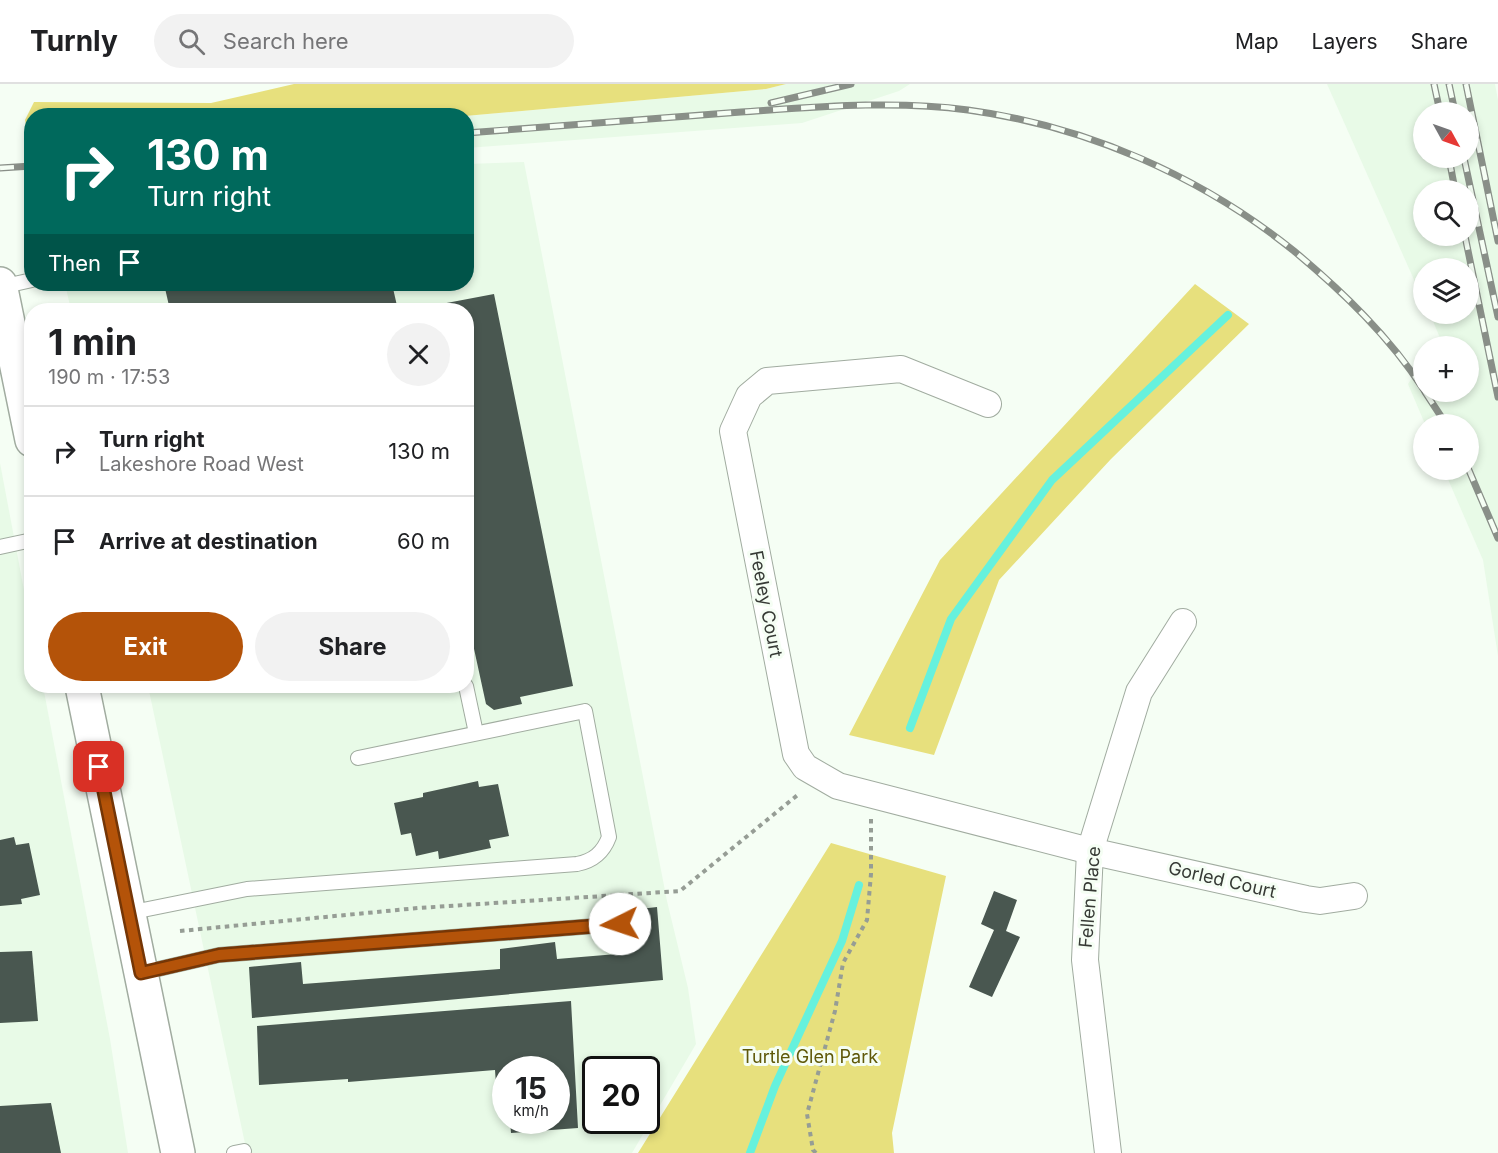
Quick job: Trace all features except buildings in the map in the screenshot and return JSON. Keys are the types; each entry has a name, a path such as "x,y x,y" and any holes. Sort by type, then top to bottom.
{"main road":[{"path":"0,286 24,402"},
{"path":"83,693 177,1153"}],"street":[{"name":"Feeley Court","path":"988,404 901,369 767,381 749,396 733,431 796,754 805,767 838,786 1090,851"},
{"name":"Fellen Place","path":"1108,1153 1085,960 1090,851 1139,692 1183,622"},
{"name":"Gorled Court","path":"1090,851 1306,899 1320,901 1354,896"}],"lane":[{"path":"0,286 24,282"},
{"path":"0,547 24,542"},
{"path":"467,693 476,733"},
{"path":"128,913 247,889 315,881 577,864 596,857 609,837 585,711 358,758"},
{"path":"141,973 219,955 620,924"}],"path":[{"path":"816,1153 813,1150 807,1114 836,1011 843,963 867,920 871,874 871,795"}],"shaded area":[{"path":"786,84 910,84 899,91 802,123 474,147 474,115 766,89"},
{"path":"1327,84 1495,84 1498,100 1498,656 1483,560 1448,480 1479,480 1479,414 1421,414 1416,402 1479,402 1479,336 1439,336 1434,324 1479,324 1479,258 1413,258 1413,278"},
{"path":"524,162 667,901 688,988 696,1044 660,1105 660,1056 582,1056 582,1134 643,1134 632,1153 247,1153 149,693 474,693 474,303 69,303 67,291 474,291 474,164"},
{"path":"1413,377 1413,396 1408,384"},
{"path":"0,463 24,590 24,693 44,693 110,1039 128,1153 0,1153"}],"green space":[{"path":"294,84 786,84 766,89 474,115 474,108 31,108 34,102 211,103"},
{"path":"1195,284 1249,324 1111,459 999,580 934,755 849,735 940,560"},
{"name":"Turtle Glen Park","path":"831,843 946,876 892,1133 894,1153 638,1153 650,1134 660,1134 660,1118"}],"waterway":[{"path":"910,728 951,619 1052,480 1228,315"},
{"path":"750,1153 775,1086 842,941 859,885"}],"railway":[{"path":"771,103 851,84"},
{"path":"1434,84 1438,102"},
{"path":"1449,84 1453,102"},
{"path":"1466,84 1498,241"},
{"path":"474,132 769,110 883,105 968,110 1056,128 1140,158 1181,178 1258,224 1330,282 1380,333 1413,374"},
{"path":"0,168 24,166"},
{"path":"1451,168 1453,180"},
{"path":"1466,168 1498,317"},
{"path":"1467,246 1498,397"},
{"path":"1432,402 1439,414"},
{"path":"1473,480 1498,538"}],"route":[{"path":"99,767 141,973 219,955 620,924"}]}
